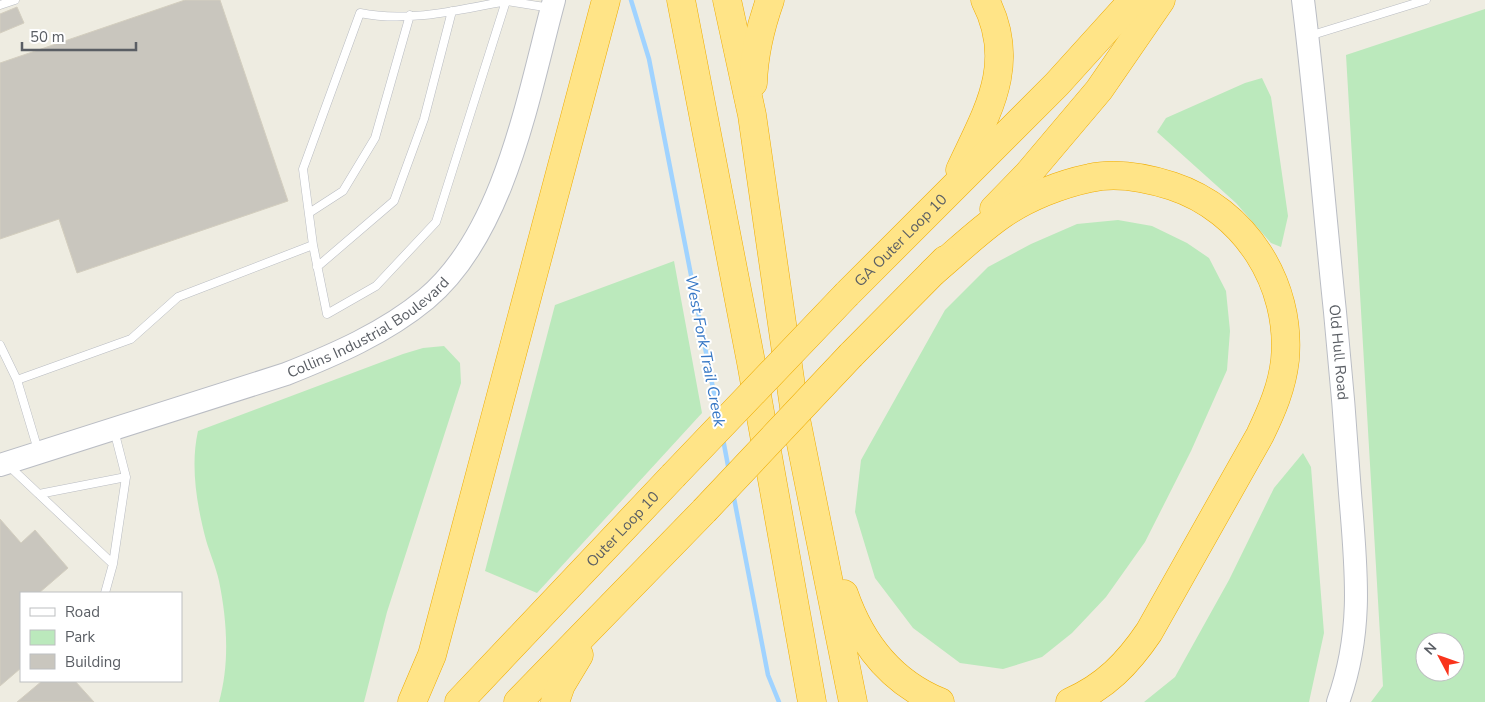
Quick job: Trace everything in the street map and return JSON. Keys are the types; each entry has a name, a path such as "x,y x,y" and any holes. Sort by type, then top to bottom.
{"highway":[{"path":"412,702 432,655 606,0"},
{"path":"681,0 751,362 812,702"},
{"path":"727,0 752,115 795,414 853,702"},
{"path":"752,115 754,59 761,24 770,0"},
{"path":"953,186 994,97 1000,60 995,20 985,0"},
{"name":"GA Outer Loop 10","path":"847,294 1057,84 1133,0"},
{"path":"518,702 650,568 850,355 1028,174 1099,90 1162,0"},
{"path":"933,272 1012,209 1063,186 1091,177 1111,175 1164,183 1183,189 1216,209 1234,223 1260,255 1279,296 1284,320 1284,361 1275,404 1260,435 1149,632 1136,651 1123,667 1106,681 1070,702"},
{"name":"Outer Loop 10","path":"459,702 847,294"},
{"path":"815,510 859,632 874,654 893,674 911,687 940,702"},
{"path":"555,702 575,660 650,568"}],"street":[{"name":"Old Hull Road","path":"1303,0 1343,391 1355,564 1356,628 1347,678 1338,702"},
{"name":"Collins Industrial Boulevard","path":"3,464 286,374 328,357 369,337 408,313 443,283 471,247 491,206 521,120 553,4"}],"lane":[{"path":"0,5 14,0"},
{"path":"1308,36 1426,0"},
{"path":"506,1 436,222 376,286 327,314 312,245 303,169 360,13 384,18 452,11 506,1 553,4"},
{"path":"317,267 394,201 424,119 452,11"},
{"path":"309,214 343,191 375,138 410,15"},
{"path":"17,380 130,339 178,297 312,245"},
{"path":"0,344 17,380 38,452"},
{"path":"105,592 112,564 126,477 114,428"},
{"path":"3,464 38,494 112,564"},
{"path":"38,494 126,477"}],"green space":[{"path":"1485,9 1485,702 1371,702 1383,686 1346,55"},
{"path":"1262,78 1271,97 1288,216 1281,247 1271,243 1236,203 1157,132 1166,118 1245,83"},
{"path":"1118,220 1152,226 1187,243 1209,258 1226,291 1230,331 1227,370 1191,451 1145,542 1106,597 1072,633 1042,657 1003,669 960,663 913,628 875,578 855,512 861,460 945,310 988,267 1031,244 1077,224"},
{"path":"674,261 702,413 537,593 485,571 555,305"},
{"path":"444,346 460,363 461,383 387,612 364,702 219,702 226,657 224,611 219,581 206,540 197,500 195,458 198,431 403,354 423,348"},
{"path":"1303,453 1311,467 1324,633 1309,702 1144,702 1175,677 1229,580 1274,488"}],"building":[{"path":"185,0 220,0 288,201 77,273 59,219 0,239 0,63"},
{"path":"17,7 24,23 0,33 0,14"},
{"path":"0,519 21,543 35,530 68,568 40,592 20,592 20,669 0,686"},
{"path":"41,682 76,682 94,702 17,702"}],"waterway":[{"name":"West Fork Trail Creek","path":"631,0 649,59 718,414"},
{"name":"West Fork Trail Creek","path":"723,439 729,471"},
{"name":"West Fork Trail Creek","path":"733,493 768,675 779,702"}]}
